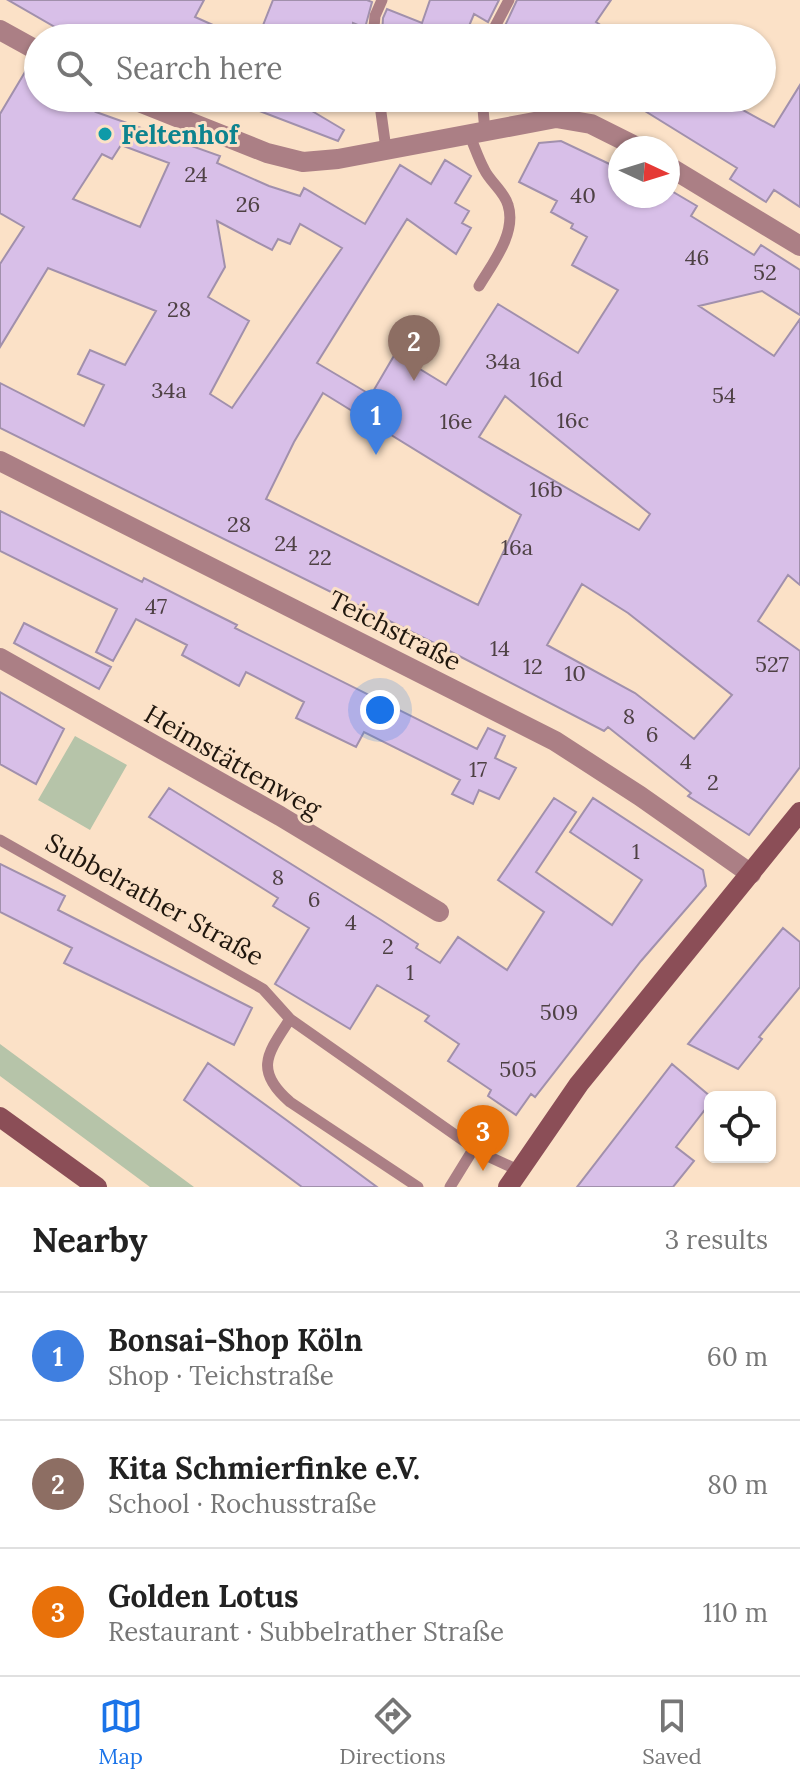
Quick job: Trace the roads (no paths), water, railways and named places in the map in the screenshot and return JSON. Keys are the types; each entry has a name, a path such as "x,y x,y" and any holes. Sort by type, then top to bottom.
{"street":[{"path":"0,30 24,43"},
{"path":"164,112 267,153 303,162 338,159 556,118 591,124 615,136"},
{"path":"680,173 800,246"},
{"name":"Teichstraße","path":"0,461 555,741 751,874"},
{"name":"Heimstättenweg","path":"0,658 280,816 439,912"},
{"name":"Subbelrather Straße","path":"513,1178 579,1084 800,812"},
{"path":"0,1117 97,1187"}],"lane":[{"path":"374,24 382,0"},
{"path":"496,24 509,0"},
{"path":"381,112 386,149"},
{"path":"479,286 501,250 508,230 509,208 484,171 477,133 480,112"},
{"name":"Subbelrather Straße","path":"0,840 263,989 290,1019 513,1178"},
{"path":"290,1019 267,1059 268,1073 278,1091 418,1187"},
{"path":"450,1187 474,1148"}],"place":[{"name":"Feltenhof","path":"105,134"},
{"name":"Kita Schmierfinke e.V.","path":"414,381"},
{"name":"Bonsai-Shop Köln","path":"376,455"},
{"name":"Golden Lotus","path":"483,1171"}]}
